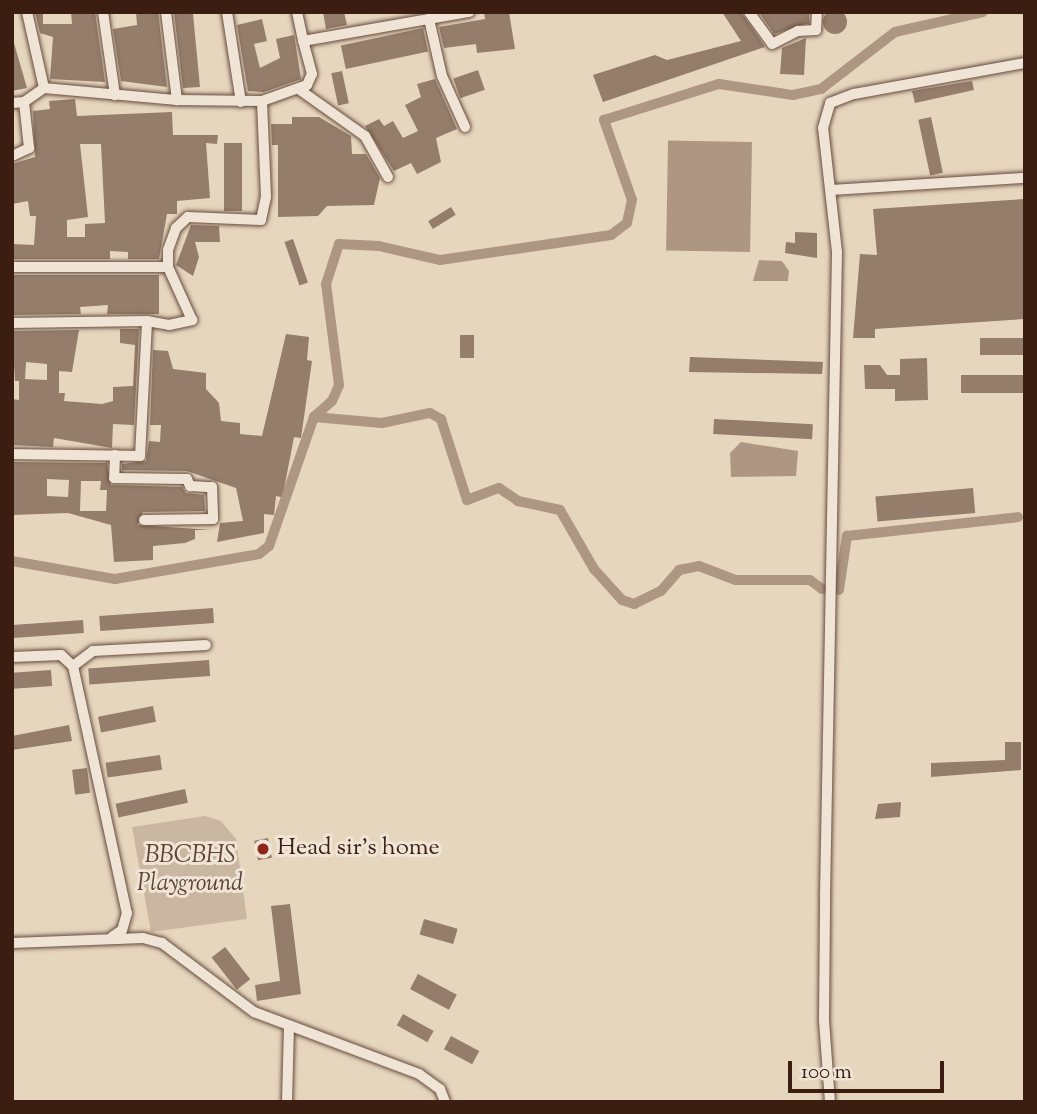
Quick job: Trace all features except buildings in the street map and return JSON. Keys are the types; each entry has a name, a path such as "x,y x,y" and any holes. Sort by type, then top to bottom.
{"street":[{"path":"27,12 44,88"},
{"path":"103,12 114,95"},
{"path":"166,12 177,100"},
{"path":"227,12 241,102"},
{"path":"12,156 29,148 18,103 44,88 177,100 241,102 262,101 300,90 312,74 297,12"},
{"path":"303,41 469,12"},
{"path":"749,12 772,44 816,30 817,12"},
{"path":"429,19 442,76 465,127"},
{"path":"830,1102 824,1009 837,263 832,190 822,128 830,103 1025,63"},
{"path":"300,90 365,136 388,177"},
{"path":"12,323 147,321 169,325 192,320 168,267 176,228 188,217 261,220 266,197 262,101"},
{"path":"832,190 1025,178"},
{"path":"12,267 168,267"},
{"path":"12,454 140,455 147,321"},
{"path":"115,455 114,478 187,479 190,486 212,488 213,519 144,520"},
{"path":"73,666 93,650 206,645"},
{"path":"12,657 61,655 73,666 127,913 122,930 109,939"},
{"path":"12,943 109,939 162,943 254,1012 419,1074 440,1089 445,1102"},
{"path":"287,1102 289,1027"}],"green space":[{"name":"BBCBHS Playground","path":"205,816 221,821 236,839 247,919 151,932 132,827"}],"shaded area":[{"path":"668,141 752,142 750,252 666,251"},
{"path":"759,260 782,261 789,271 788,281 753,281"},
{"path":"741,442 798,451 796,476 731,477 730,453"}],"waterway":[{"path":"314,417 332,401 339,385 326,284 339,244 379,246 440,260 611,235 627,223 632,200 604,120 719,84 793,95 821,89 895,32 983,12"},
{"path":"12,561 115,579 259,554 269,546 314,417 382,423 430,413 441,419 467,500 499,488 518,501 560,510 594,569 622,600 634,604 661,591 679,570 699,566 735,580 810,580 822,589"},
{"path":"839,590 847,536 1018,517"}],"place":[{"name":"Head sir's home","path":"263,849"}]}
